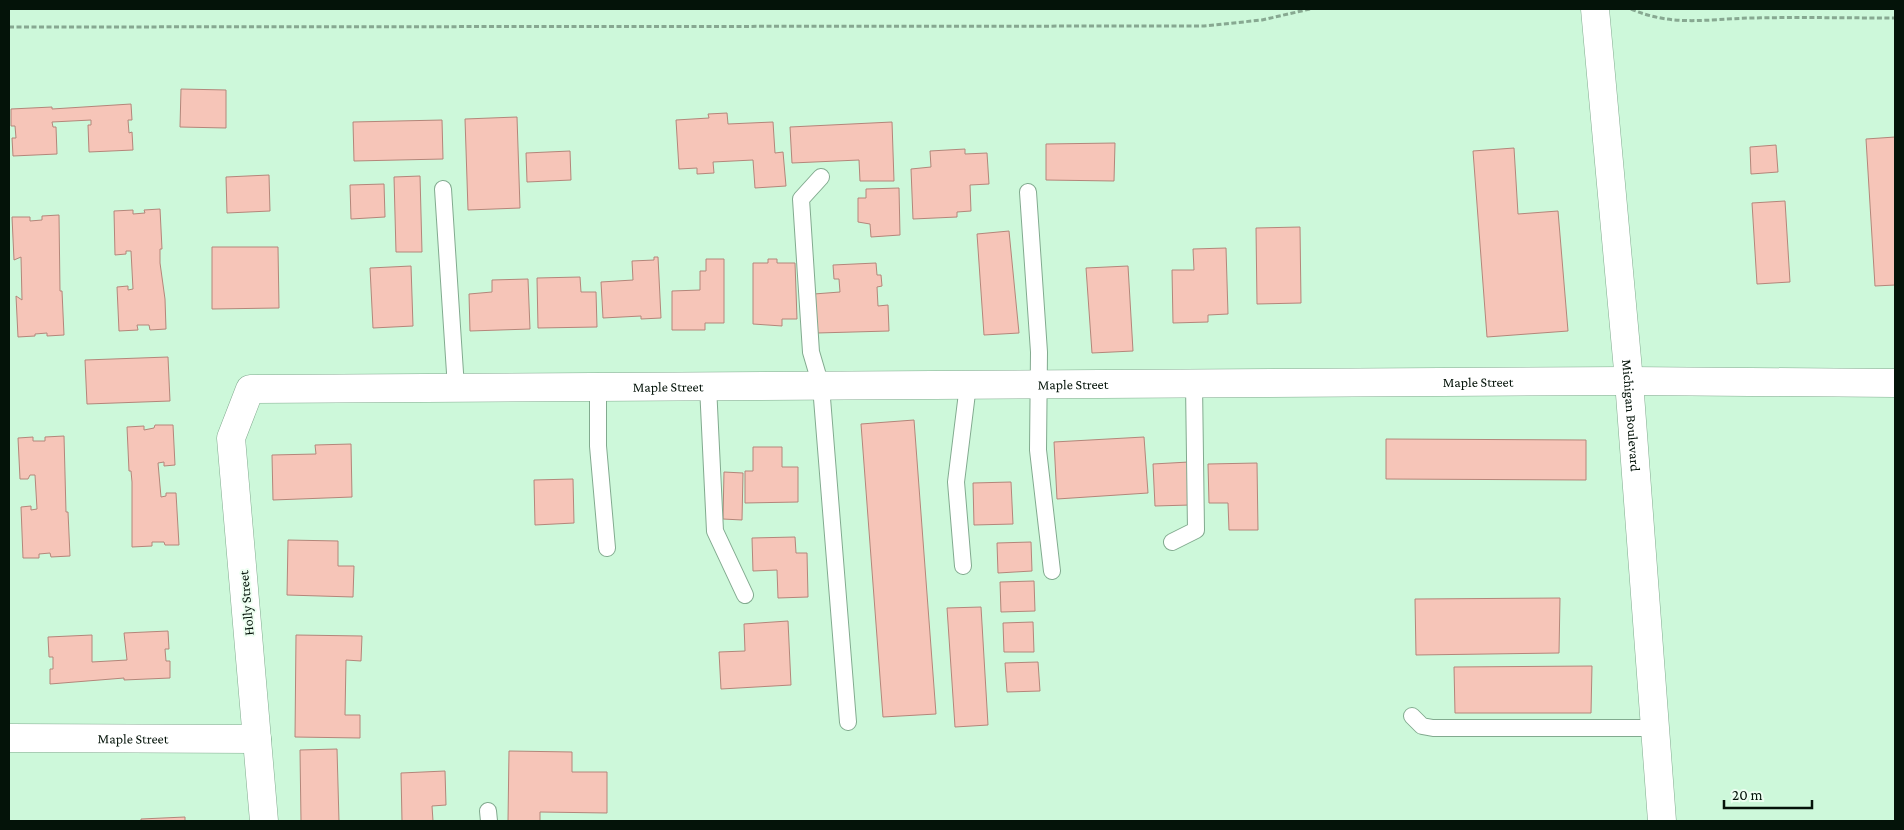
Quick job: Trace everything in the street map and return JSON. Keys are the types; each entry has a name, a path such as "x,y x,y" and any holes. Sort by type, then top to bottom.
{"street":[{"name":"Michigan Boulevard","path":"1595,9 1629,382 1662,821"},
{"name":"Maple Street","path":"250,389 1629,382 1895,383"},
{"name":"Holly Street","path":"250,389 231,438 264,821"},
{"name":"Maple Street","path":"9,738 257,739"}],"lane":[{"path":"821,177 801,199 811,352 821,386 848,722"},
{"path":"443,189 456,388"},
{"path":"1028,192 1039,352 1038,450 1052,571"},
{"path":"1172,542 1196,530 1194,384"},
{"path":"962,566 956,482 968,385"},
{"path":"708,386 715,531 745,595"},
{"path":"598,387 598,446 607,548"},
{"path":"1412,716 1422,726 1433,728 1655,728"}],"path":[{"path":"9,27 1204,26 1262,20 1310,9"},
{"path":"1631,9 1670,21 1710,22 1749,18 1895,18"}],"building":[{"path":"181,89 226,90 226,128 180,127"},
{"path":"131,104 132,120 128,120 129,133 132,132 133,150 89,152 88,125 91,125 91,120 52,122 53,127 56,127 57,154 13,156 12,138 16,138 15,126 11,126 11,109 52,107 52,109"},
{"path":"727,113 728,124 773,122 775,153 783,152 786,186 755,188 753,160 713,162 714,173 697,174 697,168 679,169 676,120 709,118 708,114"},
{"path":"517,117 520,208 468,210 465,119"},
{"path":"442,120 443,159 354,161 353,122"},
{"path":"892,122 894,181 860,181 859,160 792,163 790,127"},
{"path":"1895,137 1895,285 1875,286 1866,139"},
{"path":"1115,143 1114,181 1046,180 1046,144"},
{"path":"1776,145 1778,172 1751,174 1750,147"},
{"path":"1514,148 1518,214 1558,211 1568,331 1487,337 1473,151"},
{"path":"965,149 965,154 987,153 989,184 970,185 971,211 957,212 957,217 913,219 911,169 931,167 930,151"},
{"path":"570,151 571,180 527,182 526,153"},
{"path":"269,175 270,211 227,213 226,177"},
{"path":"420,176 422,252 396,252 394,177"},
{"path":"384,184 385,217 351,219 350,185"},
{"path":"899,188 900,235 871,237 870,224 858,222 858,198 866,198 866,189"},
{"path":"1785,201 1790,282 1757,284 1752,203"},
{"path":"160,209 162,249 160,249 160,263 165,299 166,329 150,330 149,325 137,325 138,330 119,331 117,287 128,286 128,290 133,289 131,251 126,251 126,254 115,255 114,211 133,210 133,214 145,213 144,210"},
{"path":"59,215 60,291 62,291 64,335 47,336 47,333 18,337 16,296 22,300 21,257 14,260 12,217 30,217 30,221 42,220 42,216"},
{"path":"1300,227 1301,303 1257,304 1256,228"},
{"path":"1009,231 1019,333 984,335 977,234"},
{"path":"212,247 278,247 279,308 212,309"},
{"path":"1226,248 1228,314 1208,315 1208,322 1173,323 1172,270 1194,270 1193,249"},
{"path":"654,257 658,257 661,318 641,319 641,316 603,318 601,282 633,280 632,261 654,260"},
{"path":"706,259 724,259 724,323 705,323 705,330 672,330 672,291 700,290 700,271 706,271"},
{"path":"768,259 777,259 777,263 795,263 797,319 782,319 782,326 753,324 753,263 768,263"},
{"path":"876,263 877,275 881,275 882,286 877,287 878,306 888,305 889,331 817,333 814,294 840,292 839,279 834,279 833,265"},
{"path":"411,266 413,326 373,328 370,268"},
{"path":"1128,266 1133,351 1092,353 1086,268"},
{"path":"580,277 581,292 596,292 597,327 538,328 537,278"},
{"path":"528,279 530,329 470,331 469,294 492,292 492,280"},
{"path":"168,357 170,401 87,404 85,360"},
{"path":"914,420 936,714 883,717 861,424"},
{"path":"155,425 173,425 175,465 164,466 164,462 158,463 161,497 166,496 166,493 176,493 179,545 165,545 164,542 152,542 152,546 132,547 132,482 131,471 129,471 127,427 144,426 144,430 154,428"},
{"path":"64,436 66,512 68,512 70,556 51,557 50,553 39,554 39,558 23,558 21,507 31,506 31,510 37,509 35,475 30,475 28,479 20,479 18,438 33,437 33,441 45,441 45,437"},
{"path":"1144,437 1148,493 1057,499 1054,442"},
{"path":"1386,439 1586,440 1586,480 1386,479"},
{"path":"351,444 352,497 273,500 272,455 316,454 315,445"},
{"path":"753,447 782,447 782,467 798,467 798,502 745,503 745,471 753,471"},
{"path":"1189,462 1190,505 1155,506 1153,464"},
{"path":"1257,463 1258,530 1229,530 1228,503 1209,503 1208,464"},
{"path":"724,472 743,473 742,520 723,519"},
{"path":"573,479 574,523 535,525 534,480"},
{"path":"1011,482 1013,524 974,525 973,483"},
{"path":"795,537 796,553 807,553 808,597 778,598 777,570 753,571 752,538"},
{"path":"288,540 338,541 338,566 354,566 353,597 287,595"},
{"path":"1031,542 1032,571 998,573 997,543"},
{"path":"1034,581 1035,611 1001,612 1000,582"},
{"path":"1560,598 1559,653 1416,655 1415,599"},
{"path":"981,607 988,725 955,727 947,608"},
{"path":"788,621 791,685 721,689 719,652 745,651 744,624"},
{"path":"1033,622 1034,652 1004,652 1003,623"},
{"path":"168,631 169,649 165,649 166,661 170,661 170,678 124,680 124,678 50,684 50,669 53,669 53,657 49,657 48,637 92,635 92,662 127,660 124,633"},
{"path":"296,635 362,636 361,661 346,660 345,715 360,715 360,738 295,737"},
{"path":"1038,662 1040,691 1007,692 1005,663"},
{"path":"1592,666 1591,713 1455,713 1454,667"},
{"path":"337,749 339,821 301,821 300,750"},
{"path":"509,751 572,752 572,772 607,772 607,813 540,812 540,821 508,821"},
{"path":"445,771 446,805 432,806 433,821 402,821 401,773"},
{"path":"185,817 185,821 141,821 141,819"}]}
